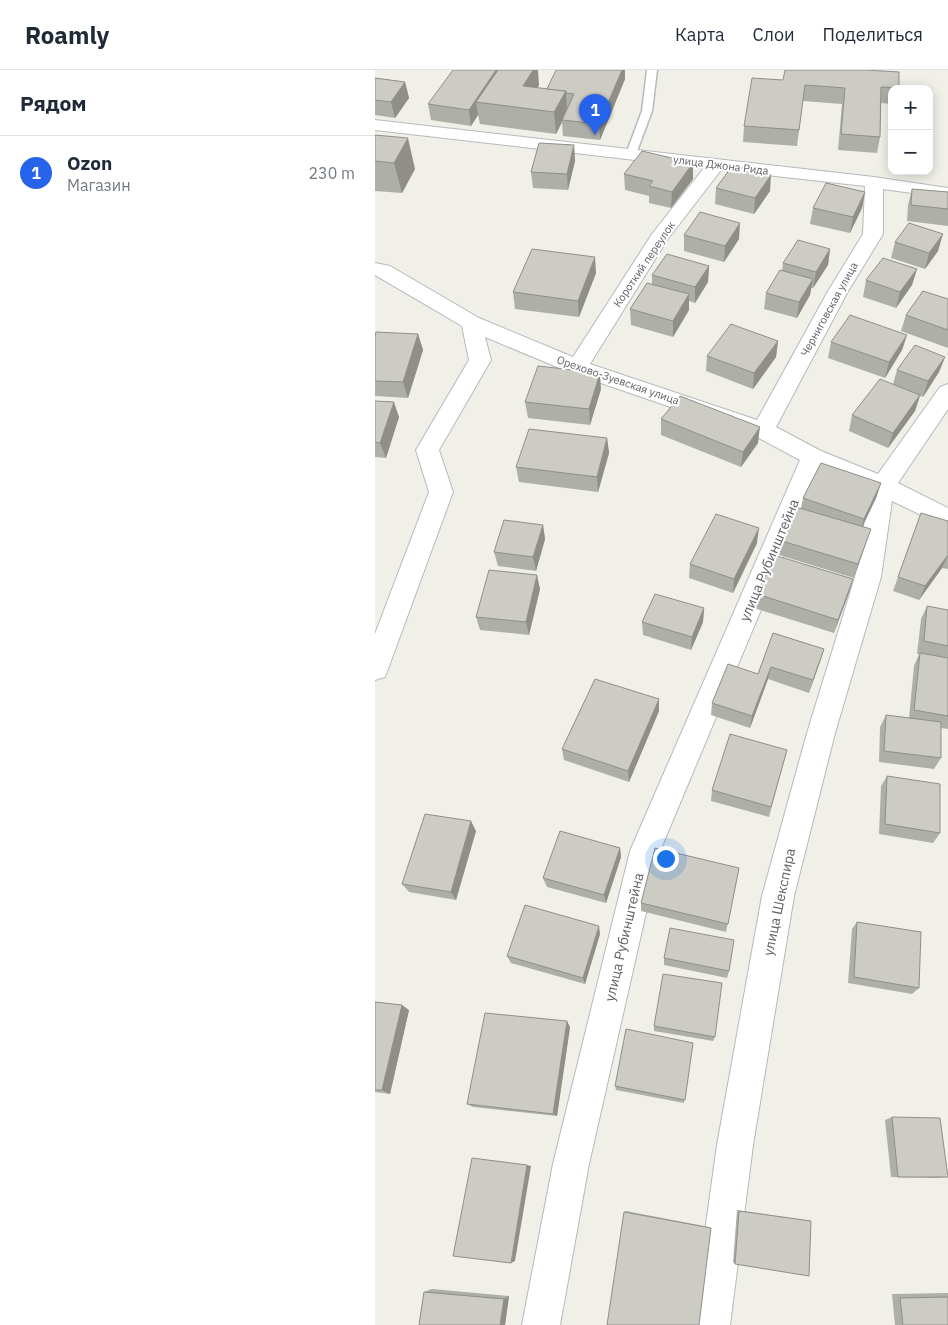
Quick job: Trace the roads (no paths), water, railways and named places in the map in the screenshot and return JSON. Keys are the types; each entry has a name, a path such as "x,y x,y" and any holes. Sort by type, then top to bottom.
{"street":[{"name":"улица Джона Рида","path":"375,125 873,182 948,193"},
{"name":"Короткий переулок","path":"577,367 659,238 716,164"},
{"name":"Черниговская улица","path":"763,430 837,293 873,234 873,182"},
{"name":"Орехово-Зуевская улица","path":"378,275 472,323 577,367 763,430 813,457 883,486 948,519"},
{"path":"375,669 441,492 427,450 480,360 472,323"},
{"path":"883,486 948,392"},
{"name":"улица Рубинштейна","path":"541,1325 571,1164 645,851 813,457"},
{"name":"улица Шекспира","path":"711,1325 735,1145 778,896 821,733 868,577 883,486"}],"lane":[{"path":"631,154 647,111 652,70"}],"place":[{"name":"Ozon","path":"595,135"}]}
